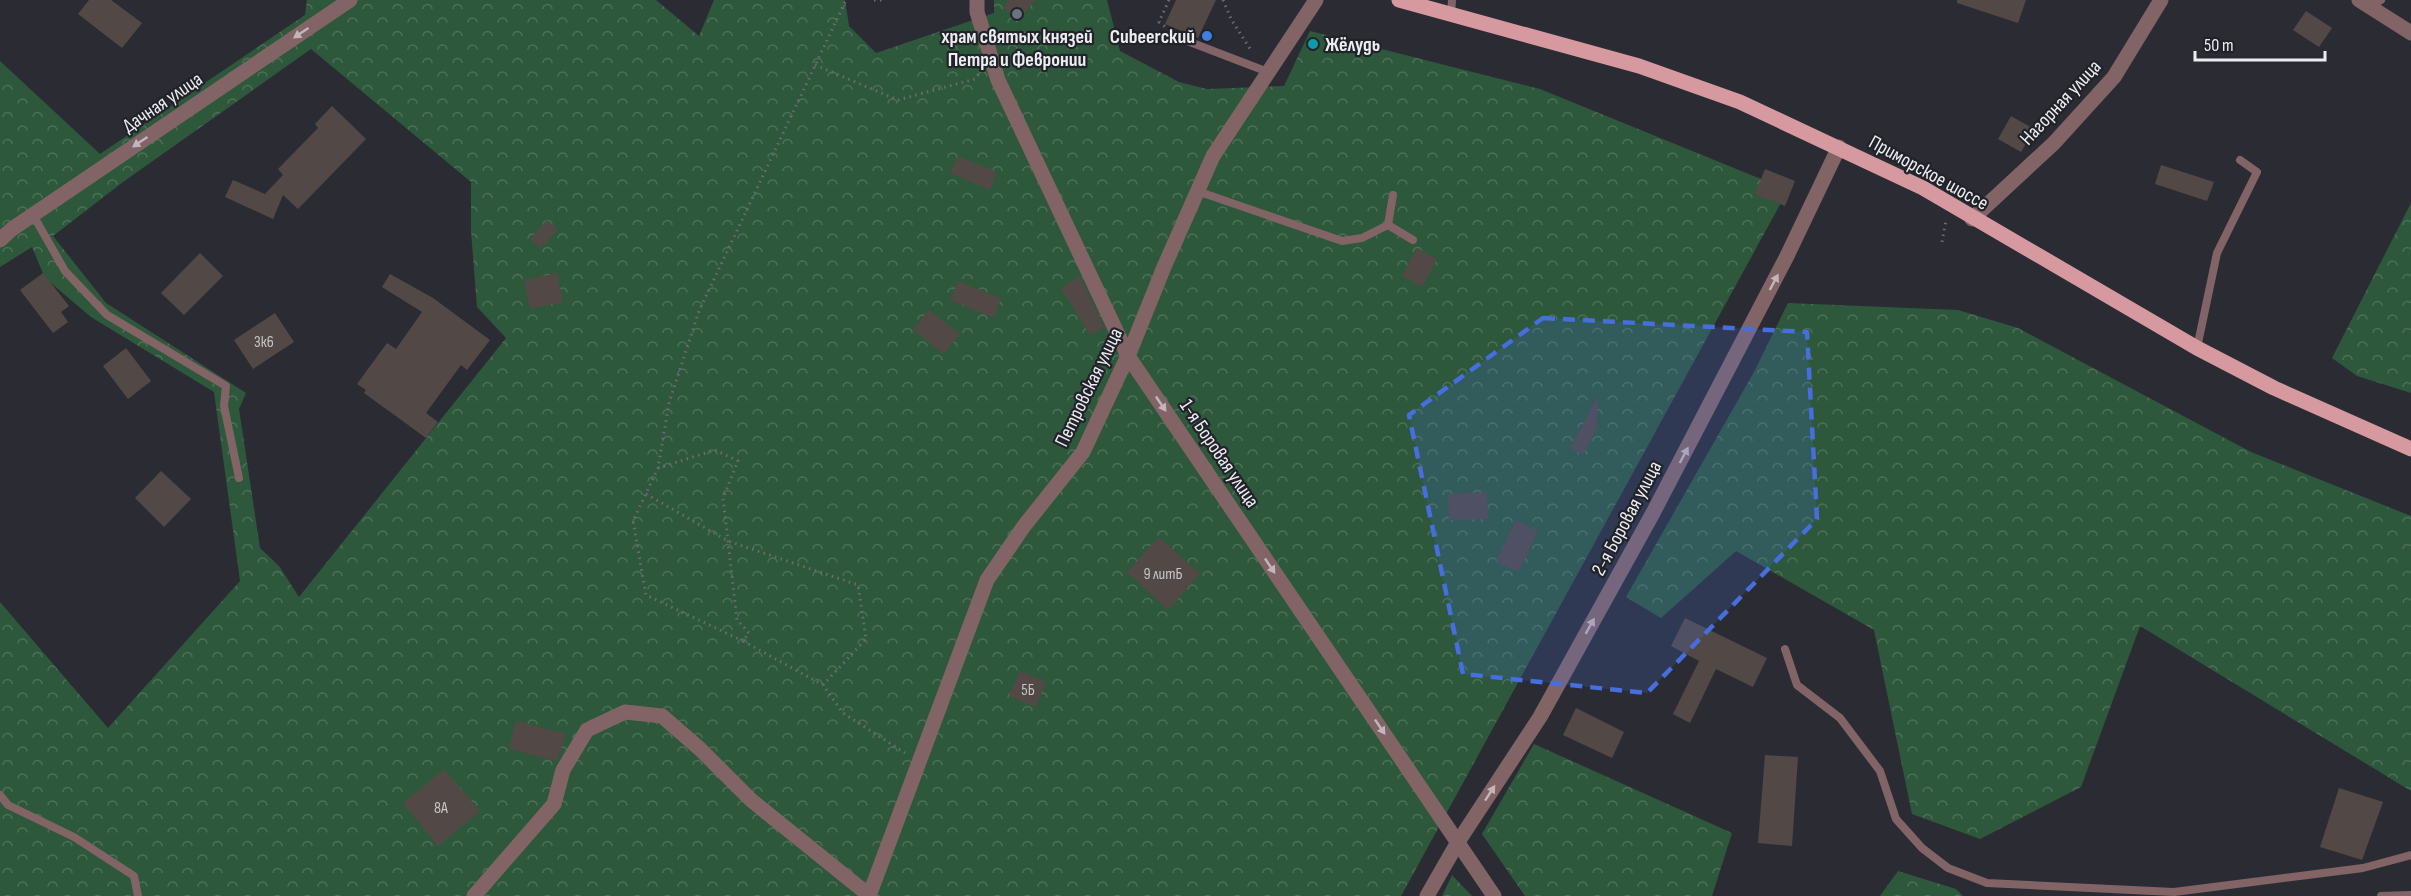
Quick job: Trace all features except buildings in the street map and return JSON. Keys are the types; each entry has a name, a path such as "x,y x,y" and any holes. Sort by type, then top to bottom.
{"main road":[{"name":"Приморское шоссе","path":"1399,0 1451,8 1639,66 1740,102 1923,188 1972,219 2197,348 2274,388 2411,449"}],"street":[{"name":"Дачная улица","path":"0,240 33,215 350,0"},
{"name":"1-я Боровая улица","path":"976,0 976,12 998,80 1128,356 1494,896"},
{"name":"Петровская улица","path":"869,896 987,579 1024,526 1083,452 1128,356 1213,156 1316,0"},
{"name":"Нагорная улица","path":"1972,219 2054,143 2114,77 2161,0"},
{"path":"2370,2 2411,33"},
{"name":"2-я Боровая улица","path":"1427,896 1458,842 1540,717 1653,513 1787,256 1839,147"},
{"path":"474,896 554,804 563,770 587,730 625,712 662,716 700,749 751,800 869,896"}],"lane":[{"path":"1182,39 1268,72"},
{"path":"2197,348 2217,254 2257,172 2240,160"},
{"path":"1197,191 1342,241 1362,238 1388,225"},
{"path":"1388,225 1393,195"},
{"path":"33,215 65,271 107,315 226,386 224,406 239,478"},
{"path":"1388,225 1413,240"},
{"path":"1785,649 1797,685 1840,718 1880,771 1896,819 1922,848 1948,868 1987,883 2175,892 2362,868 2411,855"},
{"path":"0,795 8,805 74,837 134,876 138,896"},
{"path":"2381,896 2411,895"}],"path":[{"path":"846,0 699,311 669,403 658,468 633,521 646,595 743,641 824,685 843,713 919,762"},
{"path":"874,0 885,0"},
{"path":"1169,0 1159,22 1182,39"},
{"path":"1223,0 1231,19 1254,56 1247,63"},
{"path":"815,65 898,100 975,80 990,55"},
{"path":"658,468 715,450 738,461 723,498 736,620 749,633 743,641"},
{"path":"645,494 728,541 858,585 866,639 824,685"}],"highlighted area":[{"path":"1543,318 1807,332 1817,519 1647,693 1463,674 1409,415"}],"green space":[{"path":"307,0 656,0 699,36 714,0 845,0 849,26 876,53 994,13 994,0 1107,0 1120,51 1179,82 1207,89 1284,86 1310,31 1540,89 1788,190 1401,896 0,896 0,602 108,728 240,581 214,392 91,317 45,278 32,247 0,267 0,61 100,154 305,15","holes":["311,49 471,182 471,231 477,307 506,338 299,597 279,566 260,548 239,409 246,393 106,303 53,236 123,182"]},
{"path":"2411,203 2411,393 2357,376 2332,358"},
{"path":"1788,303 1958,310 2018,328 2251,452 2411,516 2411,791 2140,626 2081,787 1980,839 1912,814 1874,630 1736,551 1661,618 1626,597 1754,372"},
{"path":"1534,744 1732,833 1712,896 1525,896 1482,834"},
{"path":"1898,871 1956,889 1963,896 1880,896"},
{"path":"1452,875 1472,896 1442,896"}],"place":[{"name":"храм святых князей Петра и Февронии","path":"1017,14"},
{"name":"Сиbeerский","path":"1207,36"},
{"name":"Жёлудь","path":"1313,44"}]}
